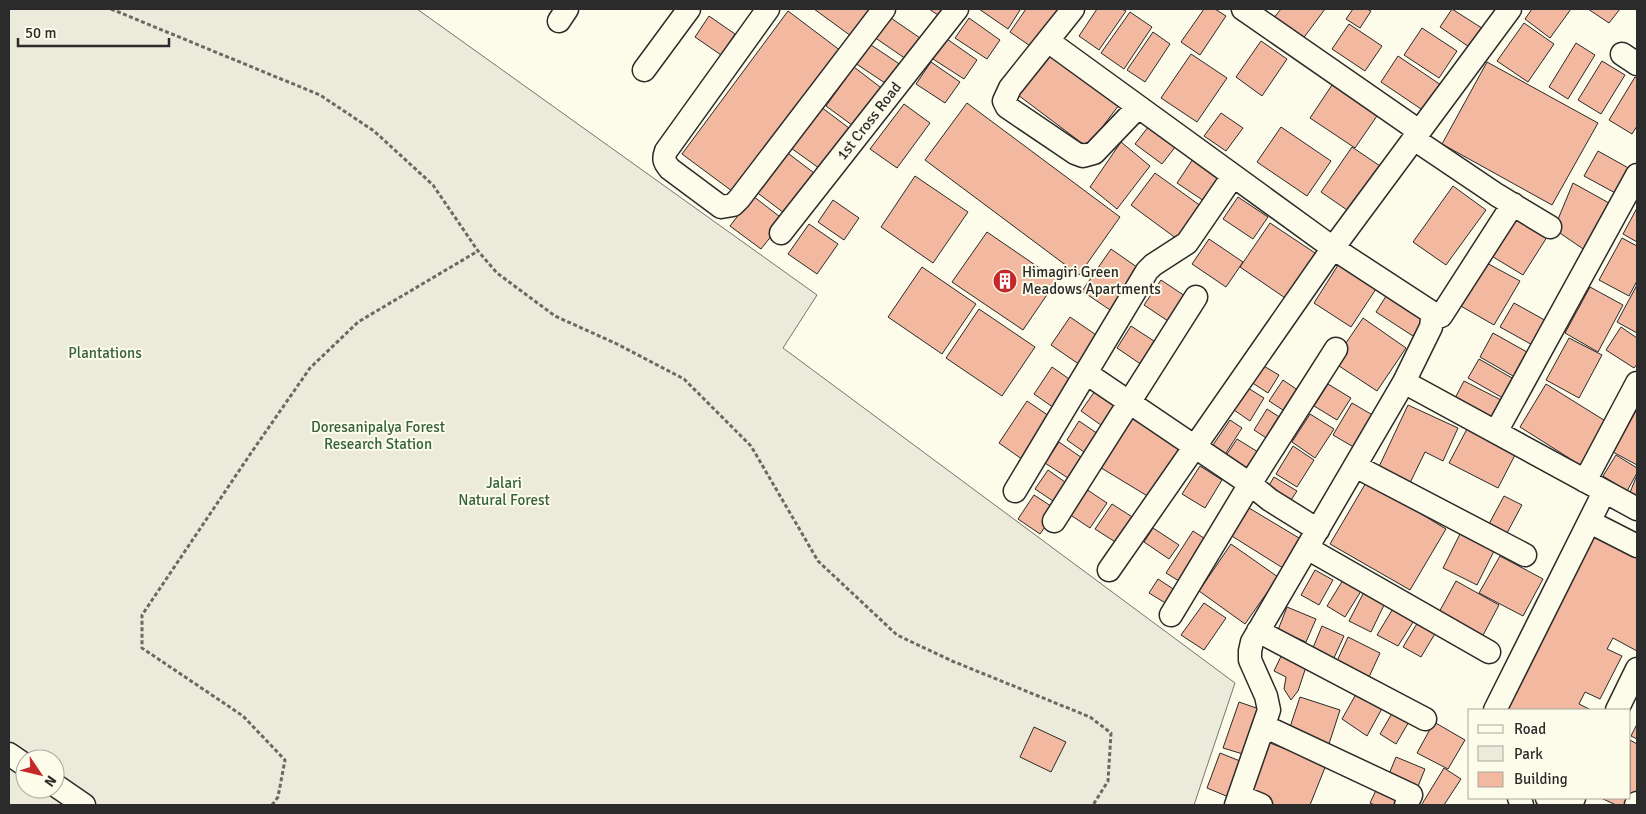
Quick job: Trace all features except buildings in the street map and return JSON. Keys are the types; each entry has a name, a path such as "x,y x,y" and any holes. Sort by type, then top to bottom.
{"street":[{"path":"644,70 689,9"},
{"path":"768,9 666,151 664,157 664,163 670,169 721,207 733,205 740,199 884,9"},
{"name":"1st Cross Road","path":"781,233 957,9"},
{"path":"1073,9 1010,88 1004,100 1007,107 1074,153 1083,156 1094,152 1138,107"},
{"path":"1243,9 1513,204 1550,227"},
{"path":"1109,570 1334,248 1510,9"},
{"path":"1048,41 1334,248 1430,312 1432,319 1431,327 1404,382 1255,636 1250,651 1250,660 1266,696 1268,710 1237,801 1261,805"},
{"path":"1496,432 1637,174"},
{"path":"1015,491 1147,271 1186,243 1233,176"},
{"path":"1432,319 1441,316 1513,204"},
{"path":"1054,521 1196,296"},
{"path":"1171,616 1250,484 1336,349"},
{"path":"1086,374 1250,484 1312,539 1489,652"},
{"path":"1404,382 1637,510"},
{"path":"1585,481 1637,383"},
{"path":"1355,466 1524,555"},
{"path":"1496,709 1604,492"},
{"path":"1590,522 1637,546"},
{"path":"1255,636 1425,719"},
{"path":"1617,709 1637,669"},
{"path":"1264,726 1411,795 1406,805"},
{"path":"65,792 84,805"},
{"path":"1549,799 1564,805 1571,803 1573,799"}],"path":[{"path":"111,9 320,95 374,131 433,185 478,251 497,273 555,316 617,344 684,379 751,446 818,561 897,635 952,661 1090,717 1111,733 1108,781 1093,805"},
{"path":"272,805 278,797 284,760 243,716 142,648 142,615 310,368 358,322 478,251"}],"green space":[{"name":"Doresanipalya Forest Research Station","path":"9,9 417,9 817,295 783,348 1235,683 1194,805 9,805"}],"place":[{"name":"Himagiri Green Meadows Apartments","path":"1005,281"}],"park label":[{"name":"Plantations","path":"105,353"},
{"name":"Jalari Natural Forest","path":"504,492"}]}
